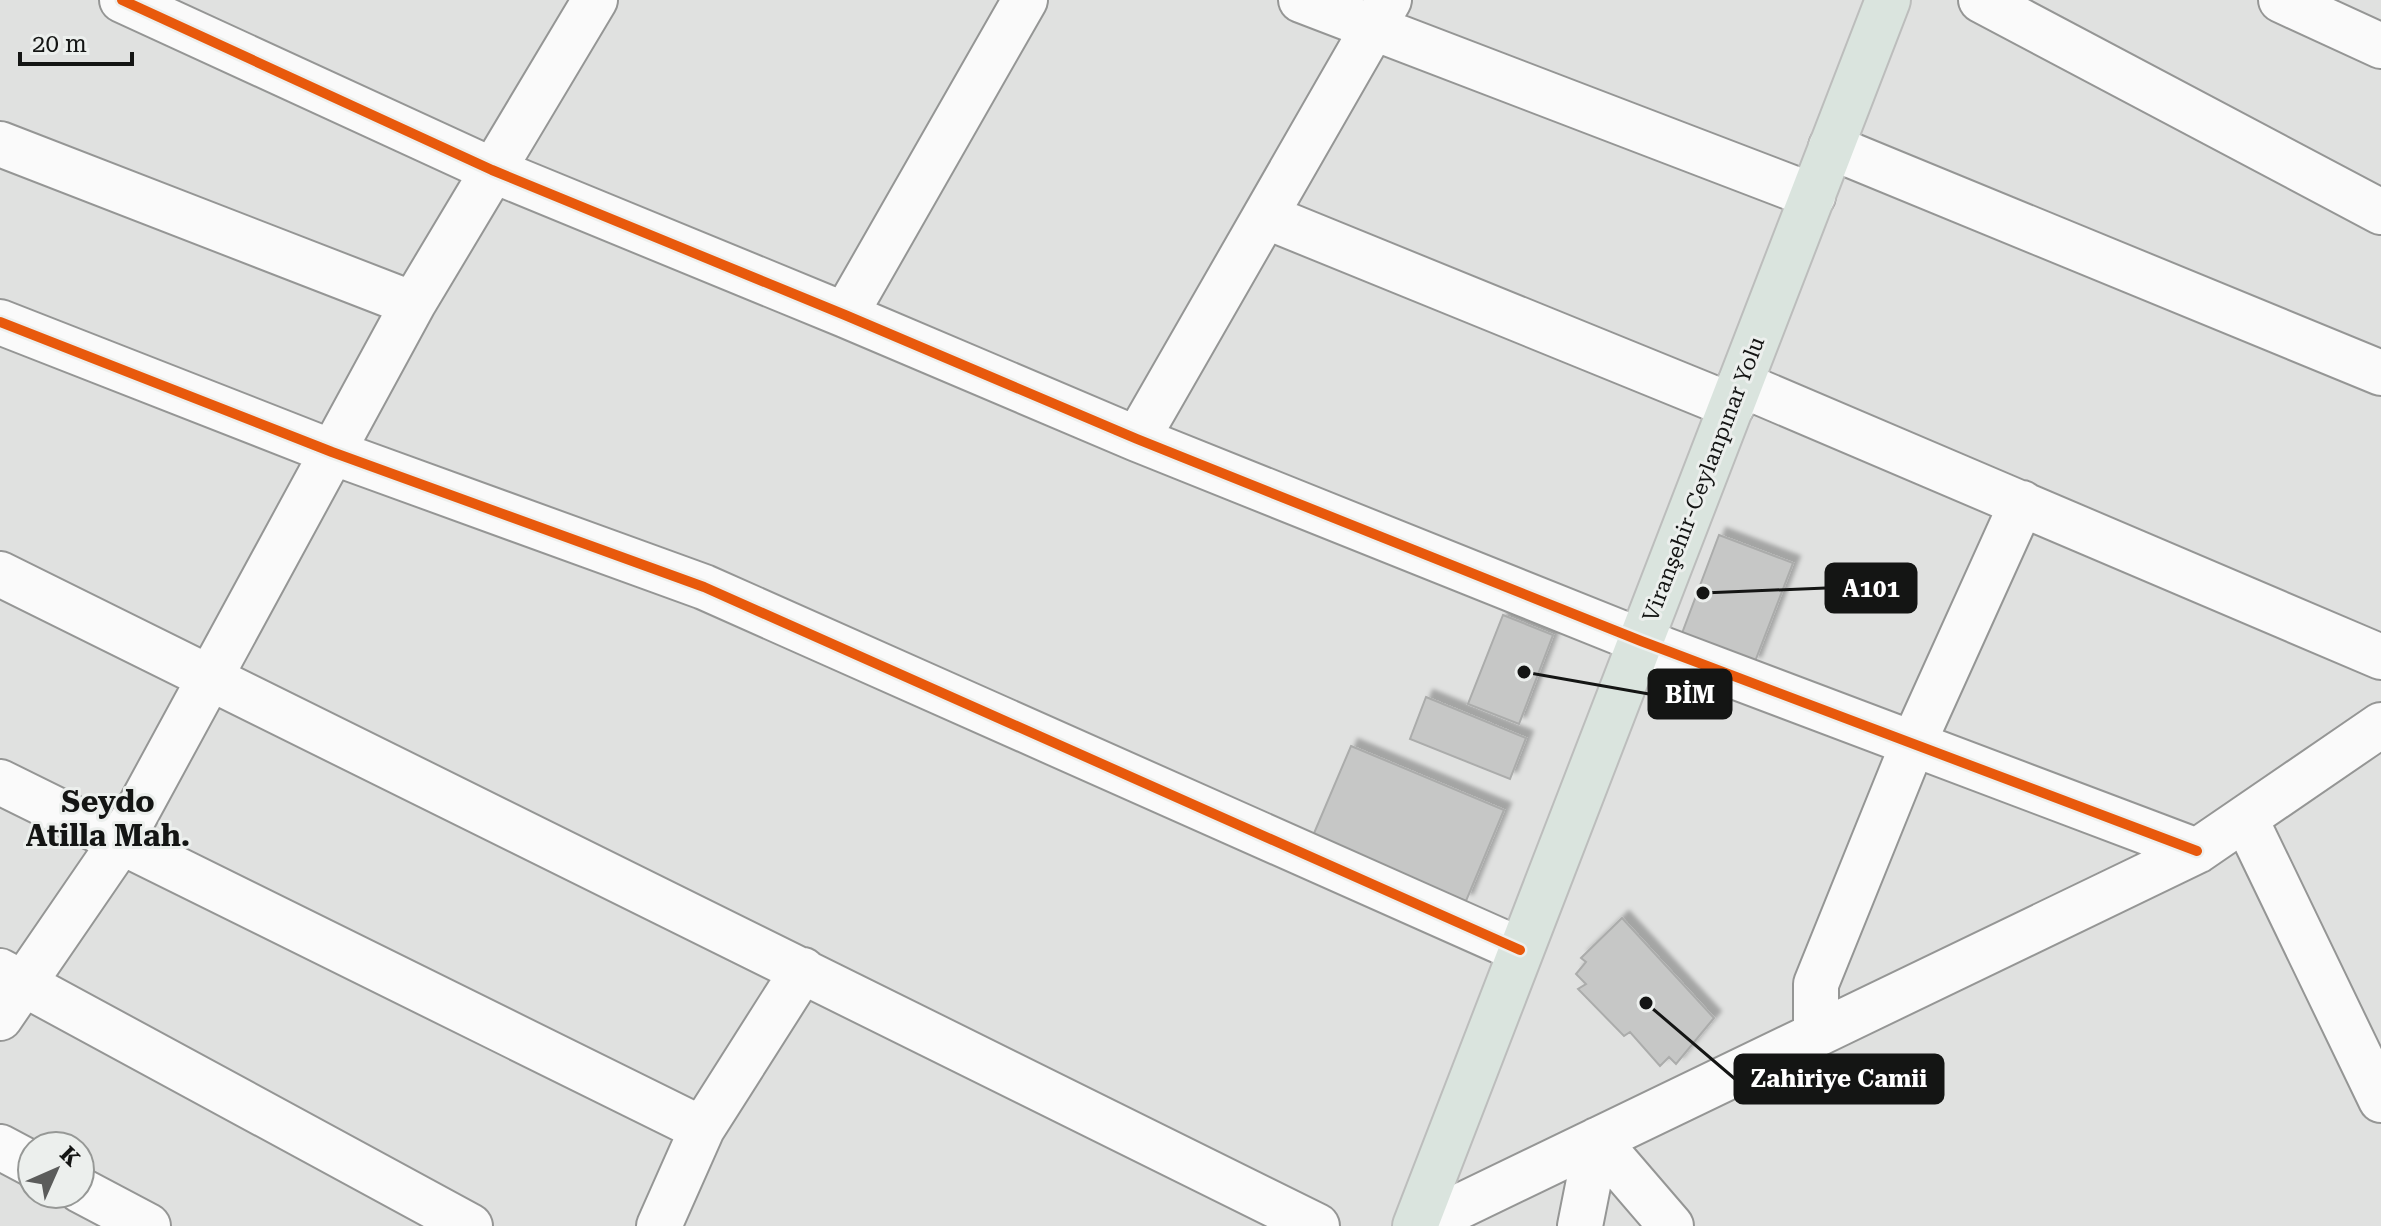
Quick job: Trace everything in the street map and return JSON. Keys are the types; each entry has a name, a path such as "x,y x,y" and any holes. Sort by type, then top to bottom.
{"main road":[{"name":"Viranşehir-Ceylanpınar Yolu","path":"1417,1226 1520,950 1888,0"}],"street":[{"path":"122,0 492,170 1137,439 1641,641 2197,851"},
{"path":"470,1226 8,990 120,843 413,304 595,0"},
{"path":"845,315 1025,0"},
{"path":"1301,0 1381,14 1813,196"},
{"path":"1981,0 2381,212"},
{"path":"2281,0 2381,46"},
{"path":"1137,439 1381,14"},
{"path":"0,144 413,304"},
{"path":"1831,147 2381,373"},
{"path":"1265,216 2022,503 2381,657"},
{"path":"0,322 332,452 704,587 1520,950"},
{"path":"1816,1035 1816,984 1913,744 2022,503"},
{"path":"0,574 1317,1226"},
{"path":"1417,1226 2197,851 2381,725"},
{"path":"0,782 702,1129"},
{"path":"2245,818 2381,1100"},
{"path":"659,1226 702,1129 803,970"},
{"path":"1580,1226 1597,1140"},
{"path":"1597,1140 1671,1226"},
{"path":"96,1198 148,1226"}],"building":[{"path":"1719,535 1793,563 1754,664 1681,636"},
{"path":"1503,615 1553,635 1519,724 1468,704"},
{"path":"1426,697 1526,738 1510,779 1410,739"},
{"path":"1351,746 1504,810 1466,901 1312,838"},
{"path":"1622,918 1714,1018 1676,1064 1669,1057 1660,1066 1630,1032 1624,1036 1578,989 1586,984 1576,974 1586,962 1581,958"}],"cycle path":[{"path":"122,0 492,170 1137,439 1641,641 2197,851"},
{"path":"0,322 332,452 704,587 1520,950"}],"place":[{"name":"A101","path":"1703,593"},
{"name":"BİM","path":"1524,672"},
{"name":"Zahiriye Camii","path":"1646,1003"}],"district":[{"name":"Seydo Atilla Mah.","path":"108,819"}]}
